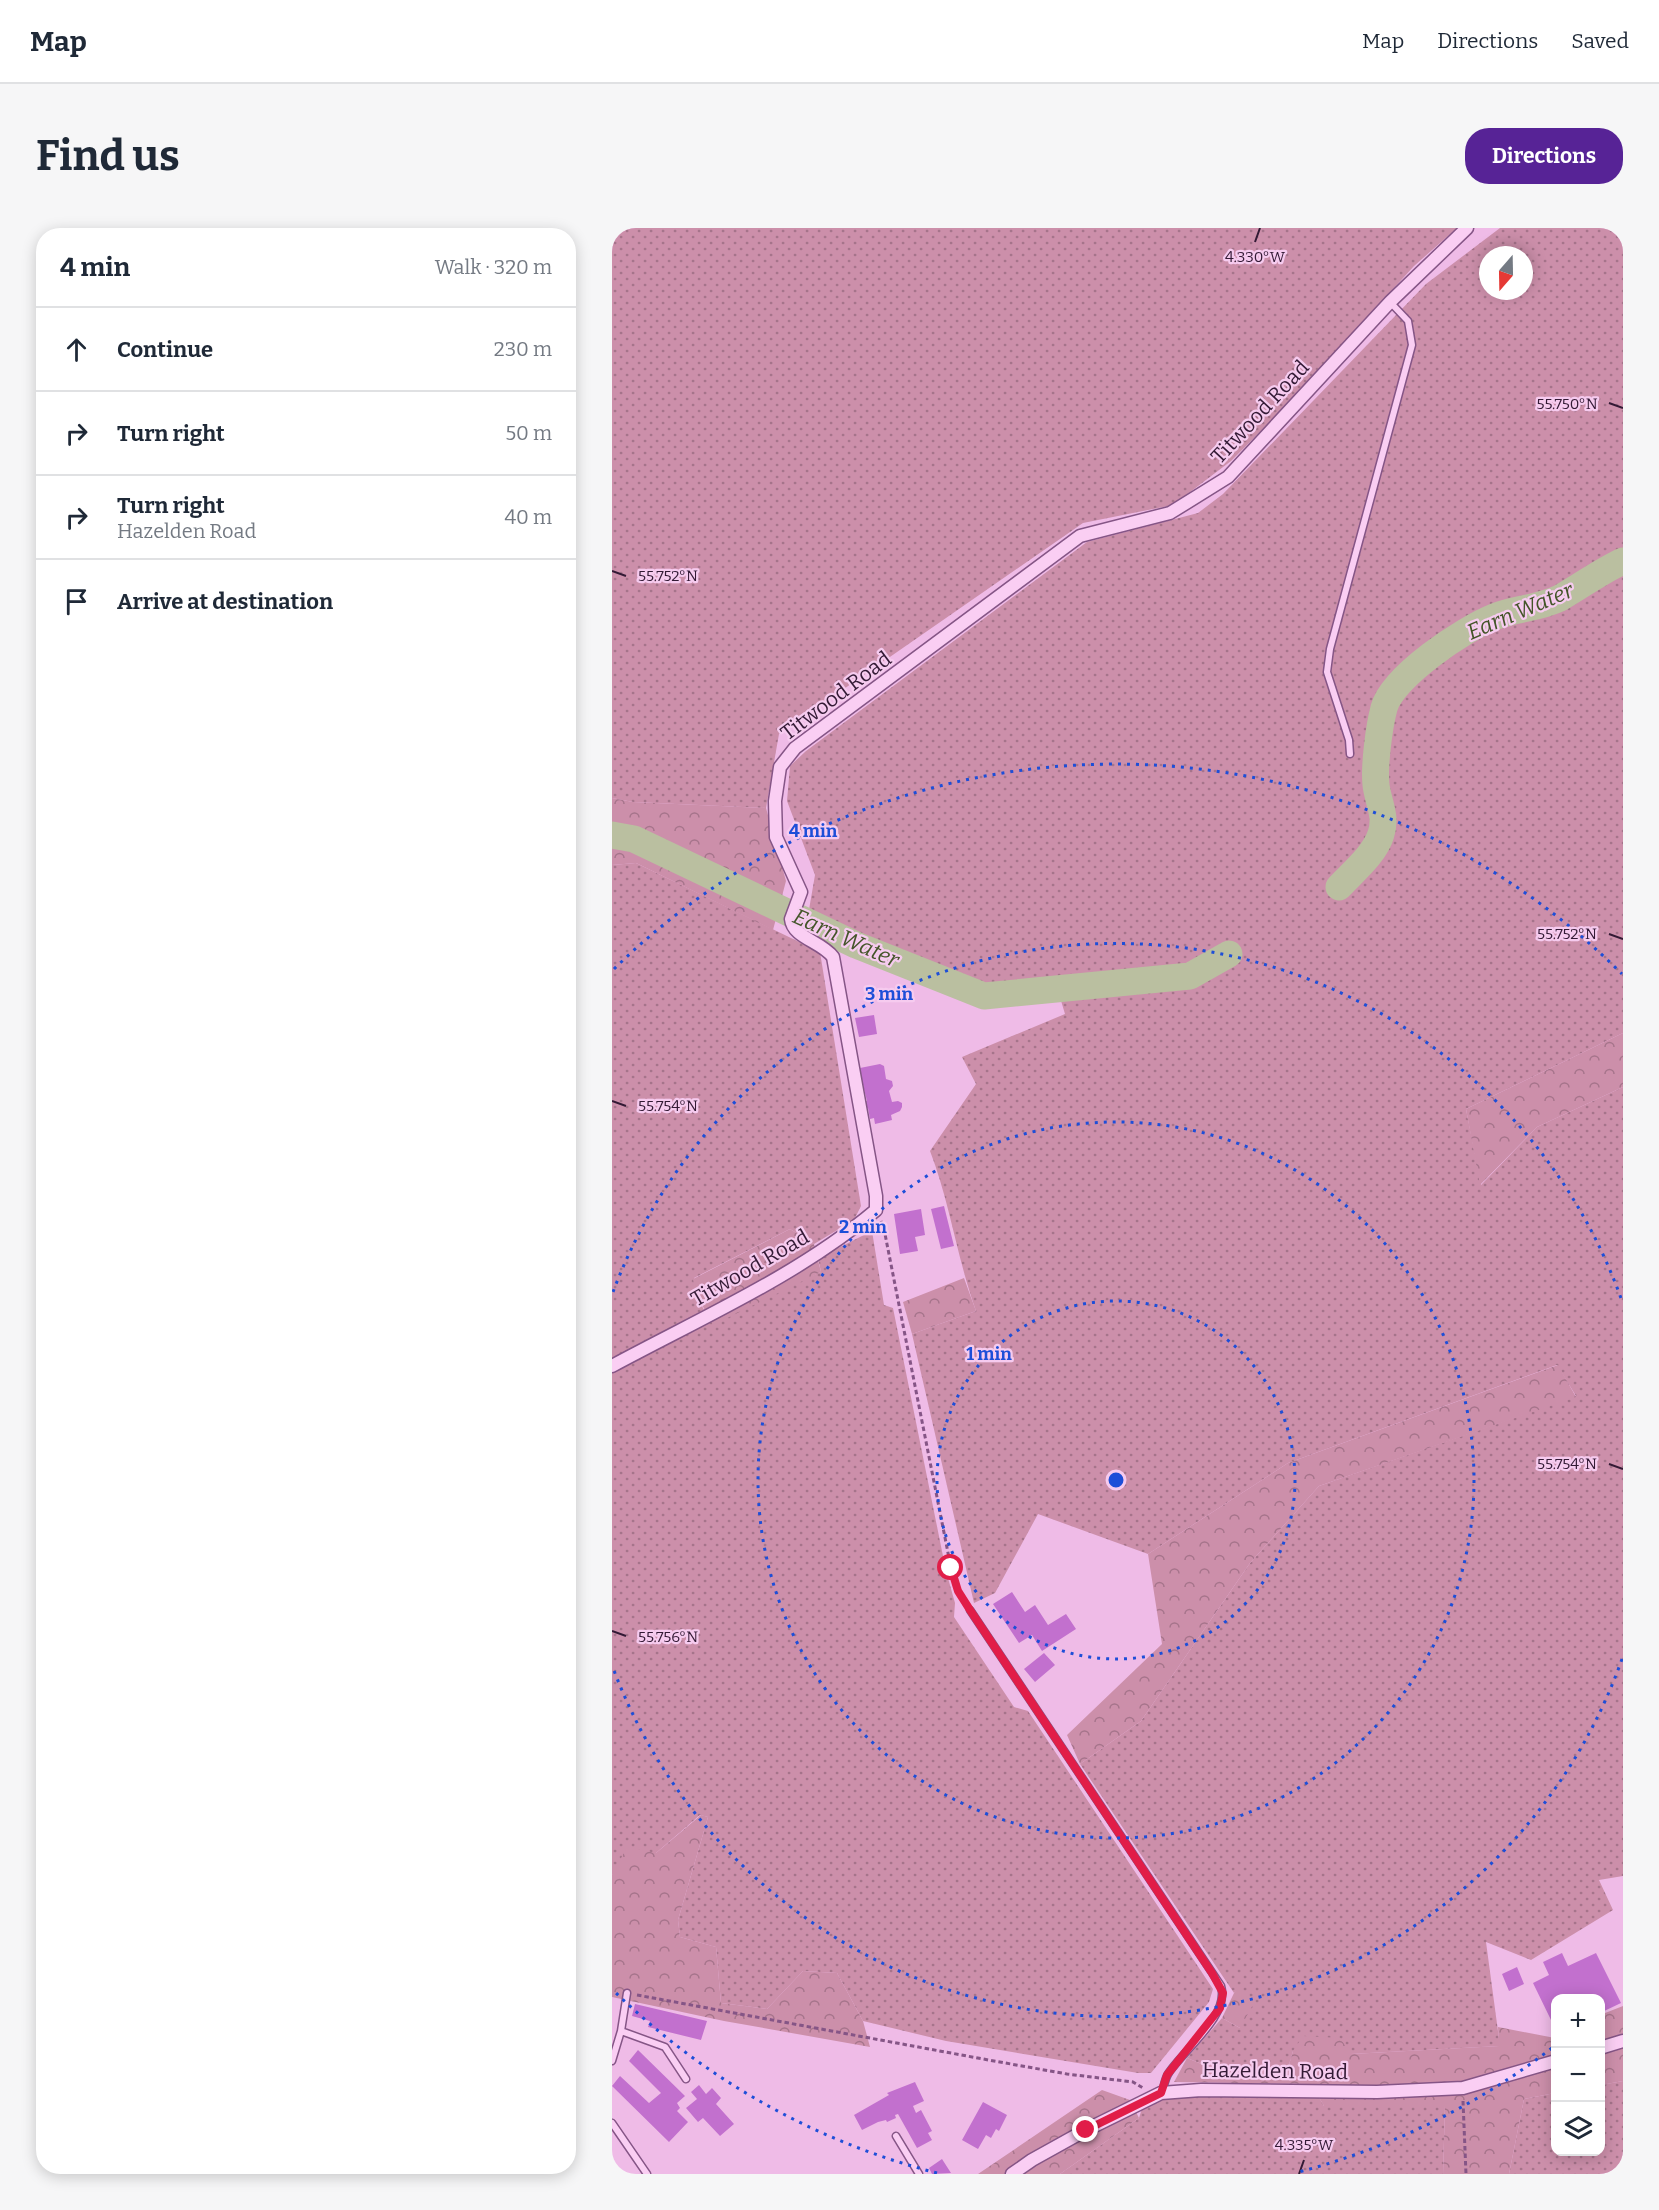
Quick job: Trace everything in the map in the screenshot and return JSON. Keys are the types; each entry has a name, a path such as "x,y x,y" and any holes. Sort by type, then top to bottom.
{"street":[{"name":"Titwood Road","path":"612,1366 792,1269 876,1210 876,1196 833,957 827,949 793,928 791,918 801,892 776,837 775,801 780,767 795,748 1080,536 1170,513 1228,477 1390,302 1467,228"},
{"path":"1605,2047 1623,2042"},
{"name":"Hazelden Road","path":"1012,2174 1059,2145 1159,2093 1201,2090 1377,2092 1463,2088 1551,2062"}],"lane":[{"path":"1350,754 1350,740 1327,672 1330,649 1413,345 1408,321 1390,302"},
{"path":"970,1610 1221,1986 1223,1993 1220,2008 1167,2075 1159,2093"},
{"path":"612,2061 621,2031 627,1993"},
{"path":"621,2031 665,2047 686,2079"},
{"path":"612,2123 647,2174"},
{"path":"896,2136 920,2174"}],"path":[{"path":"876,1210 884,1229 951,1568 958,1591 970,1610"},
{"path":"627,1993 1066,2074 1133,2082 1159,2093"},
{"path":"1463,2088 1466,2174"}],"green space":[{"path":"612,228 1457,228 1414,266 1294,398 1231,461 1173,505 1083,523 779,734 766,808 633,802 612,798"},
{"path":"1500,228 1623,228 1623,1033 1466,1109 1481,1185 1537,1127 1623,1087 1623,1876 1599,1880 1613,1910 1531,1960 1486,1942 1500,2046 1351,2054 1293,2051 1288,2068 1204,2065 1187,2058 1222,2018 1240,2028 1240,1989 1234,1993 1080,1764 1141,1721 1250,1563 1319,1486 1576,1396 1557,1365 1288,1463 1148,1554 1038,1514 995,1593 974,1603 912,1334 976,1311 930,1151 976,1084 962,1057 1065,1014 1059,994 933,981 836,945 806,927 815,875 787,801 790,766 806,751 1087,542 1198,513 1223,494 1426,284"},
{"path":"612,798 633,802 766,808 786,881 773,930 636,863 612,865"},
{"path":"636,863 820,952 861,1206 854,1220 814,1244 790,1229 694,1278 696,1294 704,1310 612,1359 612,865"},
{"path":"1623,1033 1623,1087 1537,1127 1480,1185 1466,1109"},
{"path":"790,1229 814,1244 821,1272 713,1325 696,1294 693,1279"},
{"path":"872,1231 884,1305 893,1308 946,1571 955,1603 954,1617 1014,1707 1028,1711 1213,1989 1209,2002 1151,2073 1138,2073 946,2041 863,2021 837,1973 803,1971 767,2009 721,2003 716,1947 680,1937 678,1920 708,1817 700,1815 656,1853 612,1875 612,1373 709,1319 821,1272 818,1258"},
{"path":"964,1278 976,1311 912,1334 903,1302"},
{"path":"1558,1365 1576,1397 1319,1486 1250,1563 1141,1721 1080,1764 1067,1735 1162,1644 1148,1554 1288,1463"},
{"path":"701,1815 708,1817 678,1920 680,1937 716,1947 721,2003 767,2009 803,1971 837,1973 863,2021 870,2047 724,2021 612,1997 612,1875 627,1847 656,1853"},
{"path":"1239,1988 1255,2001 1240,2028 1222,2018 1234,1993"},
{"path":"1623,2006 1623,2081 1605,2084 1605,2048 1605,2013"},
{"path":"1498,2027 1551,2037 1551,2094 1524,2099 1509,2174 1443,2174 1445,2106 1324,2106 1311,2084 1174,2082 1187,2058 1204,2065 1288,2068 1293,2051 1303,2036 1340,2038 1351,2054 1499,2046"},
{"path":"1623,2081 1623,2174 1509,2174 1524,2099 1551,2094 1551,2156 1605,2156 1605,2084"},
{"path":"1102,2090 1130,2100 1139,2118 1060,2174 978,2174"},
{"path":"1316,2092 1324,2106 1445,2106 1443,2174 1060,2174 1139,2118 1144,2102 1143,2096"}],"building":[{"path":"874,1015 877,1034 859,1037 855,1018"},
{"path":"880,1064 884,1066 886,1079 892,1081 893,1086 889,1091 892,1102 902,1103 902,1107 900,1111 891,1115 892,1120 875,1124 874,1118 870,1119 868,1108 864,1109 863,1102 867,1101 862,1081 859,1082 857,1074 861,1073 860,1068"},
{"path":"944,1206 954,1246 941,1249 931,1209"},
{"path":"921,1209 925,1235 915,1237 918,1251 900,1254 894,1214"},
{"path":"1012,1592 1025,1612 1035,1605 1048,1625 1066,1614 1076,1629 1042,1651 1032,1635 1019,1643 993,1604"},
{"path":"1044,1653 1055,1665 1035,1682 1024,1669"},
{"path":"1562,1953 1568,1966 1596,1953 1621,2003 1605,2011 1605,1994 1551,1994 1551,2020 1533,1983 1549,1975 1543,1962"},
{"path":"1517,1967 1524,1984 1509,1991 1502,1974"},
{"path":"635,2004 707,2021 701,2040 648,2027 650,2021 632,2016"},
{"path":"638,2050 685,2096 677,2103 680,2108 677,2111 688,2122 669,2142 612,2086 620,2076 649,2103 661,2093 629,2061"},
{"path":"915,2082 924,2101 913,2106 916,2113 921,2110 932,2131 928,2133 932,2140 917,2148 898,2114 895,2115 896,2118 887,2122 886,2120 878,2122 862,2130 854,2115 889,2095 887,2093"},
{"path":"699,2085 706,2094 712,2088 721,2098 716,2104 734,2124 720,2136 703,2118 698,2122 686,2108 697,2099 691,2092"},
{"path":"983,2102 1007,2115 999,2131 996,2129 991,2138 986,2135 978,2149 962,2140"},
{"path":"942,2159 951,2173 932,2174 929,2168"}],"waterway":[{"name":"Earn Water","path":"1339,887 1369,856 1381,834 1383,815 1377,791 1376,757 1384,708 1390,695 1401,682 1431,655 1481,623 1502,614 1560,598 1623,561"},
{"name":"Earn Water","path":"612,835 634,839 856,945 984,996 1190,976 1229,954"}],"route":[{"path":"951,1568 958,1591 970,1610 1221,1986 1223,1993 1216,2015 1167,2075 1161,2093 1086,2130"}]}
